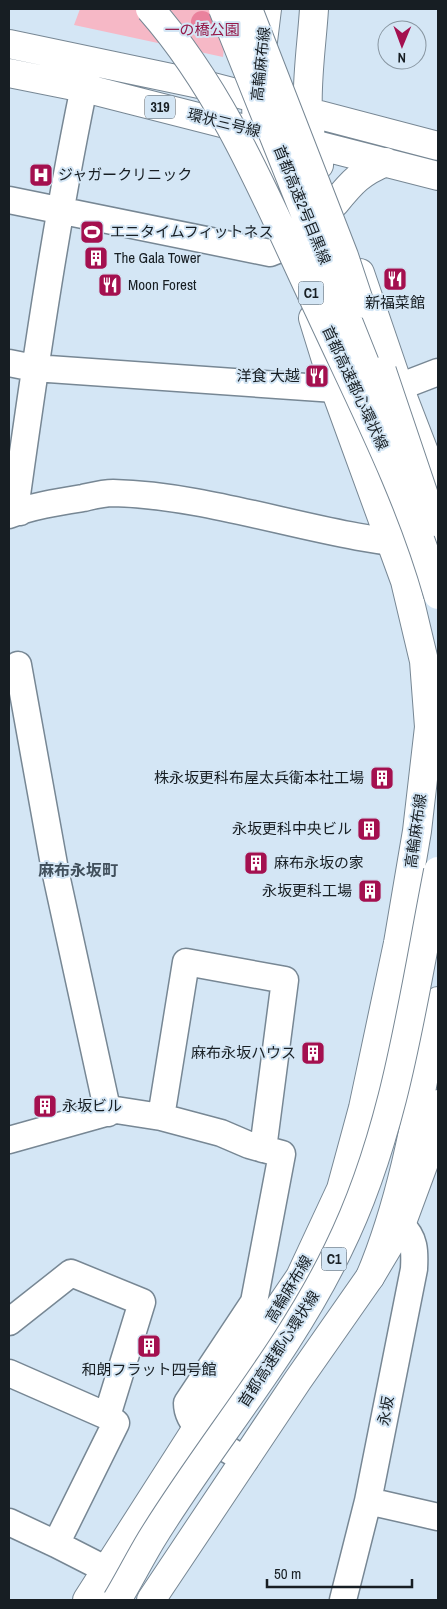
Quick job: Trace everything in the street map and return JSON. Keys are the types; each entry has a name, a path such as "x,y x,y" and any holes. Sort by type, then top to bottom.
{"main road":[{"name":"首都高速都心環状線","path":"150,9 173,35 198,71 260,186 393,469 414,523 438,595"},
{"name":"首都高速都心環状線","path":"161,9 180,30 209,70 270,182 382,421 438,552"},
{"name":"首都高速2号目黒線","path":"223,9 403,460 438,573"},
{"name":"首都高速2号目黒線","path":"248,9 344,256 438,540"},
{"name":"高輪麻布線","path":"88,1600 105,1569 197,1428 300,1277 341,1189 363,1108 398,943 417,831 433,706 405,581 335,389 290,245 268,190 257,149 256,98 267,9"},
{"path":"314,9 309,70 310,143 335,203 399,387 438,488"},
{"name":"319","path":"9,44 90,60 256,98 438,146"},
{"name":"環状三号線","path":"9,73 84,88 438,176"},
{"path":"335,203 354,179 386,162"},
{"name":"首都高速都心環状線","path":"118,1600 152,1539 272,1363 319,1288 339,1249 373,1164 387,1117 438,871"},
{"name":"首都高速都心環状線","path":"279,1369 328,1290 347,1252 382,1165 422,1090 438,928"},
{"path":"370,1278 383,1246 402,1183 422,1090 438,1001"},
{"path":"150,1599 370,1278 402,1224 433,1154 422,1090"}],"street":[{"path":"12,514 17,494 34,368 60,211 90,60"},
{"path":"9,200 270,253 290,245"},
{"path":"9,363 34,368 335,389"},
{"path":"399,387 438,372"},
{"path":"12,514 41,505 110,493 174,498 268,516 347,536 393,544 438,546"},
{"path":"18,665 56,870 108,1113"},
{"path":"160,1117 186,962 285,980 263,1149"},
{"path":"9,1140 116,1110 160,1117 221,1132 263,1149 282,1154 254,1302 187,1403 187,1412 197,1428 245,1460"},
{"name":"永坂","path":"343,1600 368,1501 414,1269 416,1248 410,1232 402,1224"},
{"path":"9,1322 71,1273 142,1302 107,1416"},
{"path":"9,1373 107,1416 116,1423 56,1544"},
{"path":"368,1501 438,1517"},
{"path":"9,1522 105,1569"}],"green space":[{"name":"一の橋公園","path":"80,9 228,9 223,57 74,25"}],"shaded area":[{"path":"202,11 210,14 213,22 210,30 202,33 194,30 191,22 194,14"}],"place":[{"name":"ジャガークリニック","path":"41,175"},
{"name":"エニタイムフィットネス","path":"92,232"},
{"name":"The Gala Tower","path":"96,258"},
{"name":"新福菜館","path":"395,279"},
{"name":"Moon Forest","path":"110,285"},
{"name":"洋食 大越","path":"317,376"},
{"name":"株永坂更科布屋太兵衛本社工場","path":"382,778"},
{"name":"永坂更科中央ビル","path":"369,829"},
{"name":"麻布永坂の家","path":"256,863"},
{"name":"永坂更科工場","path":"370,891"},
{"name":"麻布永坂ハウス","path":"313,1053"},
{"name":"永坂ビル","path":"45,1106"},
{"name":"和朗フラット四号館","path":"149,1346"}],"district":[{"name":"麻布永坂町","path":"78,870"}]}
